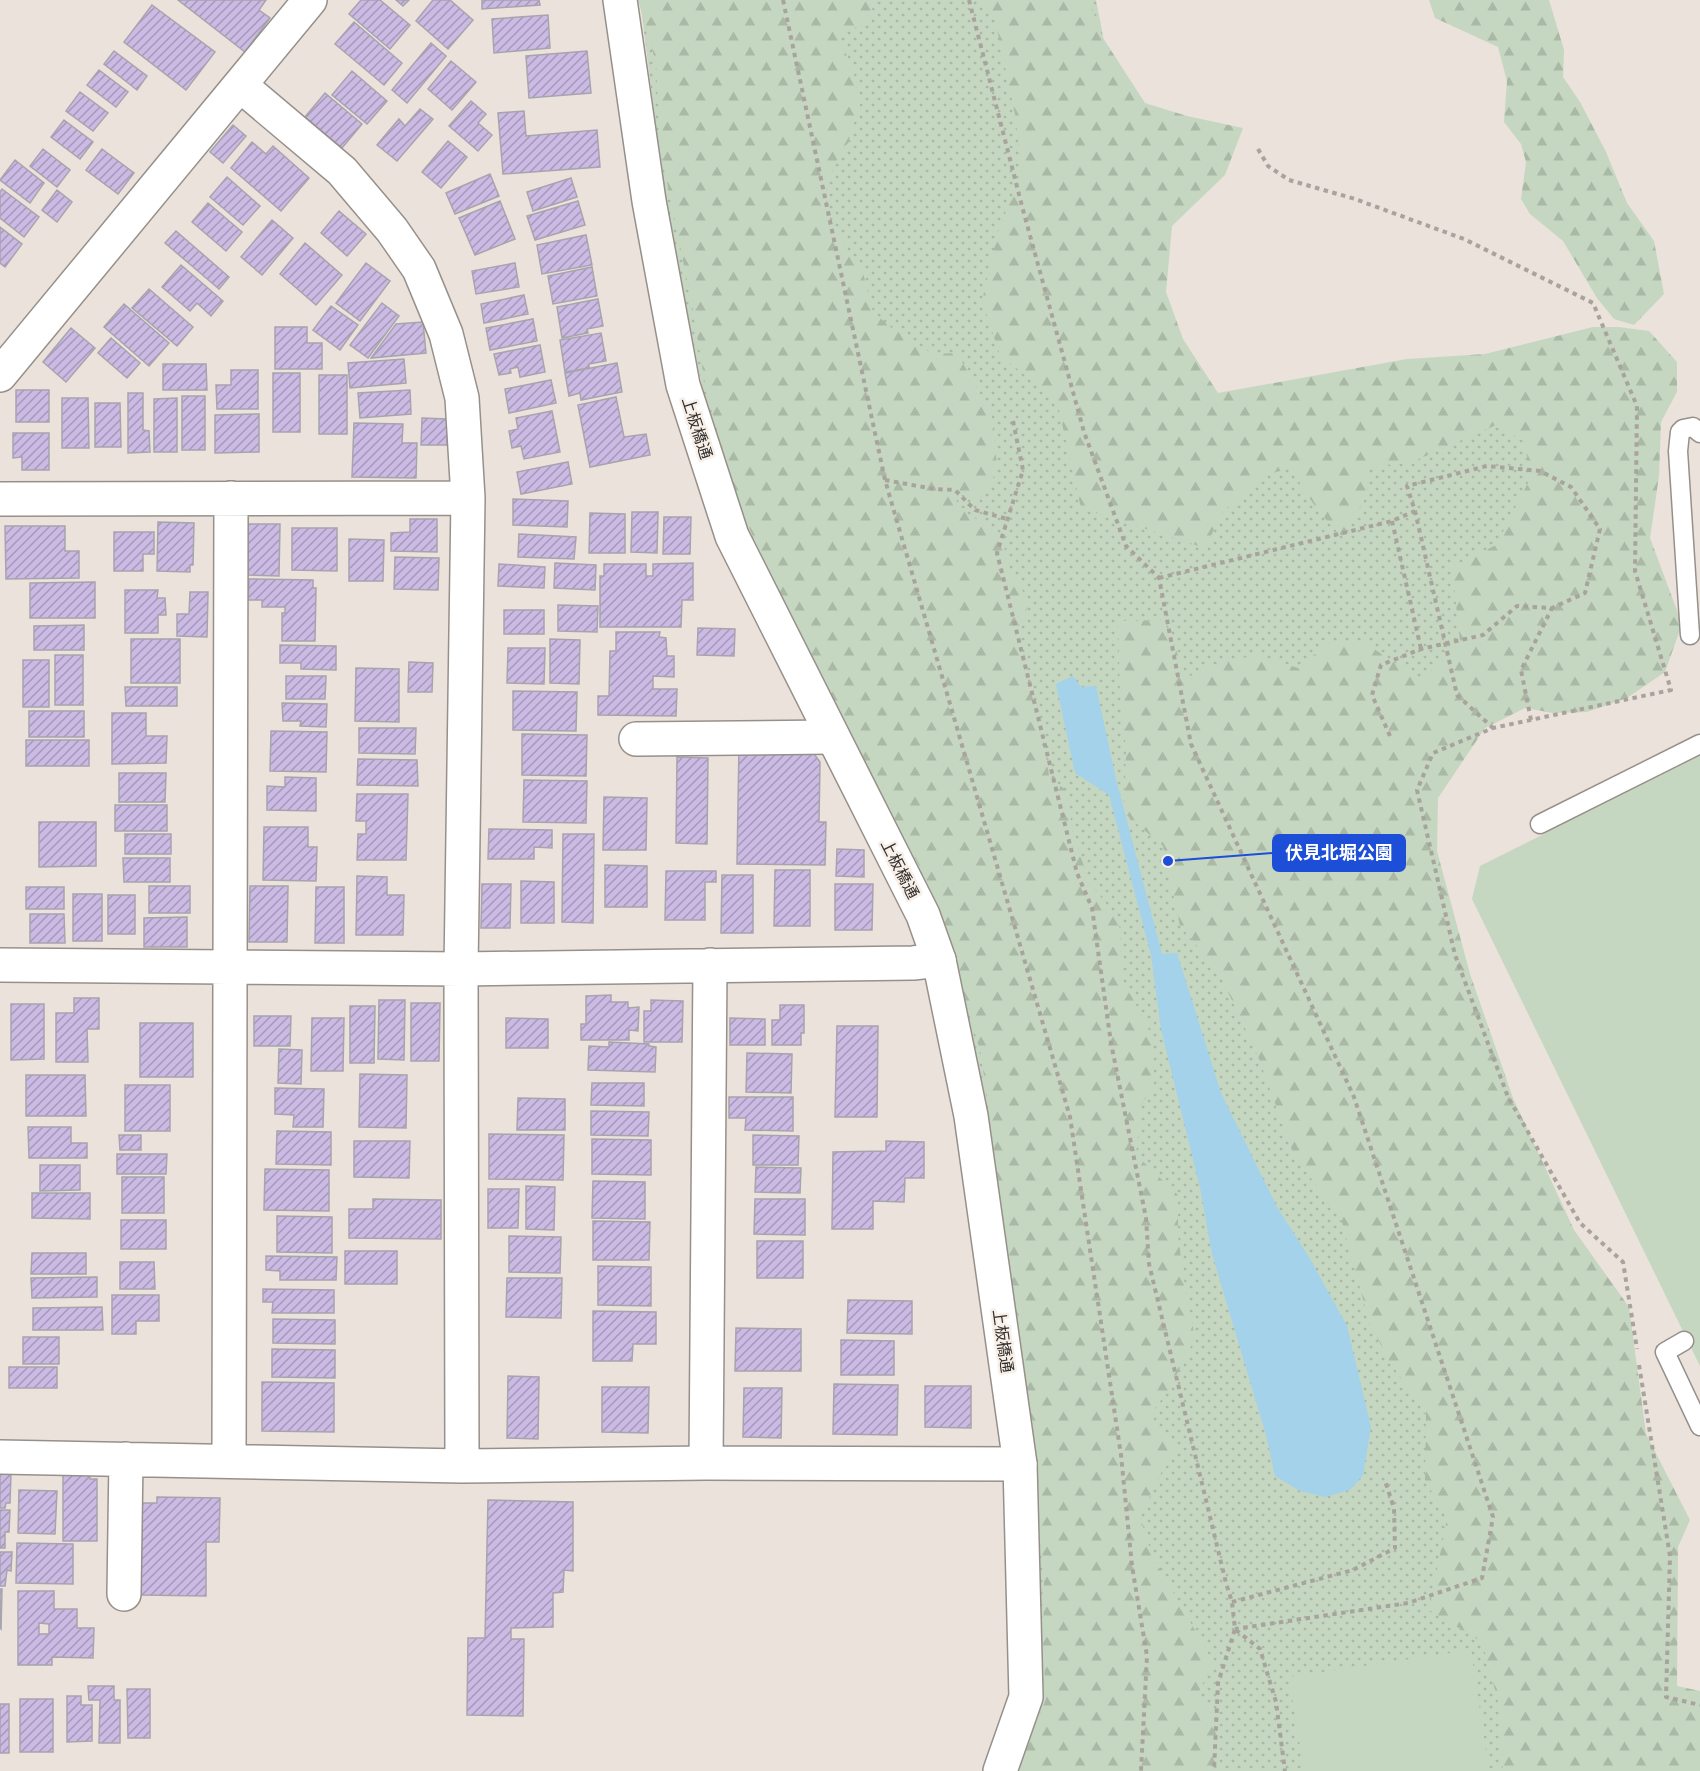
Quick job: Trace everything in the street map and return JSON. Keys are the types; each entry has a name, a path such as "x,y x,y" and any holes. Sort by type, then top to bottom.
{"street":[{"path":"0,375 310,0"},
{"name":"上板橋通","path":"620,0 649,201 683,385 732,536 923,915 939,960 971,1116 1020,1464 1026,1697 1000,1771"},
{"path":"240,85 342,171 392,230 419,269 446,334 462,398 468,498 461,969 462,1466"},
{"path":"229,1461 231,498"},
{"path":"0,499 468,498"},
{"path":"636,739 832,737"},
{"path":"0,965 461,969 913,963 939,960"},
{"path":"706,1463 710,965"},
{"path":"0,1457 462,1466 706,1463 1020,1464"},
{"path":"124,1594 126,1459"}],"lane":[{"path":"1690,635 1678,451 1680,432 1683,429 1693,427 1700,433"},
{"path":"1540,824 1700,744"},
{"path":"1684,1341 1665,1352 1700,1426"}],"path":[{"path":"783,0 885,480 1070,1117 1121,1455 1132,1566 1147,1656 1141,1771"},
{"path":"969,0 1023,210 1084,432 1126,546 1159,578 1191,744 1354,1097 1493,1517 1482,1578 1408,1603 1235,1629"},
{"path":"1258,149 1268,166 1289,180 1355,199 1464,239 1593,303 1637,406 1635,571 1671,690 1493,728 1433,753 1417,790 1455,955 1508,1097 1580,1223 1623,1262 1670,1556 1666,1697 1700,1705"},
{"path":"1012,421 1023,470 997,553 1077,873 1092,908 1111,1043 1146,1218 1149,1264 1232,1602 1235,1629 1218,1683 1214,1771"},
{"path":"1390,736 1371,695 1381,665 1421,649 1446,644 1483,635 1517,606 1552,608 1585,593 1600,530 1571,487 1540,471 1487,466 1407,486 1415,511 1446,644 1457,695 1493,728"},
{"path":"885,480 934,489 955,490 975,510 1007,519"},
{"path":"1159,578 1392,521 1415,511"},
{"path":"1392,521 1421,649"},
{"path":"1531,720 1521,670 1552,608"},
{"path":"1232,1602 1353,1570 1395,1548 1394,1508 1385,1481"},
{"path":"1235,1629 1260,1649 1276,1702 1285,1771"}],"green space":[{"path":"638,0 877,0 865,22 838,37 853,69 860,104 848,143 840,152 826,186 826,222 843,240 849,254 862,269 873,312 893,329 933,354 957,353 991,413 997,465 990,489 979,499 958,494 956,506 1002,536 1008,565 1029,602 1020,631 1026,673 1044,742 1049,776 1068,792 1072,830 1089,882 1119,920 1122,981 1153,1038 1154,1085 1141,1105 1136,1155 1178,1195 1178,1236 1195,1338 1170,1388 1150,1415 1179,1449 1161,1473 1140,1517 1152,1555 1213,1662 1198,1694 1215,1720 1219,1754 1213,1771 1016,1771 1046,1699 1043,1644 1044,1582 1036,1506 1033,1435 1017,1352 1001,1242 997,1172 981,1054 961,985 950,936 919,865 858,763 764,563 740,506 707,396 693,310 660,147 656,63"},
{"path":"640,0 1096,0 1165,356 1208,410 1627,339 1500,707 1409,789 1700,1771 1010,1771 1034,1685 1032,1374 977,1063 944,933 748,536 706,407 664,191"},
{"path":"978,0 1089,0 1103,38 1145,103 1187,116 1243,128 1225,175 1172,226 1166,292 1183,339 1218,393 1407,359 1485,354 1593,327 1649,331 1677,362 1677,392 1661,422 1659,476 1650,538 1682,624 1665,672 1627,698 1587,712 1553,713 1525,708 1485,728 1438,798 1437,851 1470,974 1513,1098 1574,1230 1629,1307 1646,1434 1690,1520 1678,1547 1677,1686 1700,1691 1700,1771 1503,1771 1498,1701 1482,1642 1429,1610 1447,1519 1425,1480 1426,1415 1388,1359 1369,1321 1342,1222 1293,1153 1259,1059 1218,970 1180,926 1163,846 1124,813 1126,750 1120,694 1118,621 1164,620 1187,678 1208,666 1256,655 1298,668 1327,644 1362,641 1421,680 1460,641 1452,567 1496,545 1531,477 1524,441 1496,425 1412,462 1369,467 1365,499 1342,536 1314,504 1291,468 1269,474 1223,511 1205,548 1081,508 1057,401 1000,355 982,301 999,228 1022,173 1015,114 995,20"},
{"path":"1429,0 1549,0 1564,50 1563,77 1580,102 1606,152 1627,203 1654,241 1664,294 1634,325 1614,319 1597,298 1563,241 1530,214 1521,199 1526,162 1521,144 1504,122 1507,81 1498,47 1435,18"},
{"path":"1700,756 1700,1366 1472,899 1480,866"},
{"path":"1471,1650 1489,1771 1304,1771 1289,1677"}],"water":[{"path":"1073,676 1081,687 1096,686 1116,779 1162,954 1177,953 1221,1093 1277,1207 1309,1257 1347,1326 1371,1427 1363,1475 1350,1490 1325,1497 1300,1491 1275,1476 1266,1435 1212,1254 1200,1188 1161,1029 1151,955 1109,795 1075,773 1056,684"}],"building":[{"path":"178,0 266,0 259,10 270,18 245,52"},
{"path":"361,0 380,0 410,25 390,49 349,14"},
{"path":"396,0 409,0 403,6"},
{"path":"433,0 450,0 473,20 448,49 416,21"},
{"path":"482,0 539,0 540,5 482,9"},
{"path":"152,5 215,52 186,90 124,42"},
{"path":"548,15 550,48 494,53 492,19"},
{"path":"354,22 402,63 384,85 335,44"},
{"path":"431,43 446,56 407,103 392,90"},
{"path":"114,51 147,76 137,90 104,64"},
{"path":"587,51 591,93 529,98 526,56"},
{"path":"451,61 476,82 452,110 428,89"},
{"path":"99,70 128,92 116,107 87,85"},
{"path":"352,71 387,101 367,124 332,95"},
{"path":"80,92 108,113 93,131 66,111"},
{"path":"325,93 362,124 342,148 305,117"},
{"path":"471,101 486,114 478,123 492,135 478,151 449,126"},
{"path":"420,109 433,119 397,161 377,145 399,119 405,126"},
{"path":"524,111 526,136 597,130 600,167 503,174 498,113"},
{"path":"64,120 93,142 80,159 51,137"},
{"path":"233,125 246,136 223,163 210,152"},
{"path":"448,141 467,157 441,188 422,172"},
{"path":"252,142 266,154 273,146 309,178 281,211 231,168"},
{"path":"43,149 70,170 57,187 30,166"},
{"path":"102,149 134,173 118,194 86,170"},
{"path":"15,160 44,183 30,203 0,180"},
{"path":"490,174 499,196 455,214 446,193"},
{"path":"227,177 260,206 243,225 210,197"},
{"path":"571,178 577,197 533,211 527,192"},
{"path":"2,189 39,217 24,237 0,218"},
{"path":"57,190 72,202 57,222 42,210"},
{"path":"500,201 515,239 475,255 459,218"},
{"path":"578,201 585,225 535,240 527,216"},
{"path":"208,203 242,232 226,251 192,222"},
{"path":"339,211 366,234 347,256 321,233"},
{"path":"272,220 293,238 262,275 241,257"},
{"path":"0,227 22,244 5,267 0,263"},
{"path":"176,231 229,277 219,289 165,243"},
{"path":"586,235 592,265 542,274 537,245"},
{"path":"305,243 342,275 316,305 280,274"},
{"path":"366,263 390,281 360,321 336,303"},
{"path":"515,263 519,287 476,294 472,271"},
{"path":"181,265 223,301 211,316 197,303 190,311 162,287"},
{"path":"592,267 597,296 553,304 548,276"},
{"path":"149,289 193,327 177,346 132,308"},
{"path":"524,295 528,314 484,323 481,304"},
{"path":"598,299 603,326 587,329 588,333 562,338 557,307"},
{"path":"382,303 399,316 368,358 350,345"},
{"path":"124,304 169,343 149,366 104,327"},
{"path":"331,306 358,325 340,350 313,330"},
{"path":"533,319 537,341 490,350 486,328"},
{"path":"423,322 426,353 371,358 396,324"},
{"path":"275,327 307,327 307,343 322,343 322,369 275,369"},
{"path":"71,328 95,348 66,382 43,362"},
{"path":"601,333 606,361 589,364 589,368 565,372 560,340"},
{"path":"111,338 140,363 127,378 98,353"},
{"path":"540,345 545,372 520,377 518,367 510,369 511,373 499,375 494,354"},
{"path":"404,359 406,383 350,388 348,363"},
{"path":"617,363 622,392 581,400 580,393 569,396 565,373"},
{"path":"163,364 206,364 207,390 163,390"},
{"path":"231,370 258,370 258,409 217,409 216,385 231,385"},
{"path":"273,373 300,373 300,432 273,432"},
{"path":"319,375 347,375 347,434 319,434"},
{"path":"551,380 556,403 509,413 505,389"},
{"path":"16,390 49,390 49,422 16,422"},
{"path":"410,390 411,414 360,418 358,393"},
{"path":"128,393 143,393 143,430 149,431 150,452 128,453"},
{"path":"182,396 205,396 205,450 182,450"},
{"path":"616,397 624,437 646,434 650,455 590,467 578,405"},
{"path":"62,398 88,398 89,448 62,448"},
{"path":"177,398 177,452 154,452 154,399"},
{"path":"95,403 120,403 121,447 95,447"},
{"path":"552,411 560,452 524,459 521,446 512,448 509,431 518,429 516,418"},
{"path":"259,414 259,452 215,453 215,415"},
{"path":"422,418 447,419 447,445 421,445"},
{"path":"354,423 403,424 402,443 417,443 416,478 352,477"},
{"path":"13,433 49,433 49,470 22,470 22,457 13,458"},
{"path":"568,462 572,484 521,494 517,472"},
{"path":"513,499 568,501 567,527 513,525"},
{"path":"632,512 658,512 657,553 631,552"},
{"path":"590,513 625,514 625,553 589,553"},
{"path":"664,517 691,517 690,554 663,554"},
{"path":"410,519 437,519 437,552 391,551 391,533 410,532"},
{"path":"158,522 194,523 193,565 190,565 190,572 157,571"},
{"path":"248,524 280,524 279,576 248,575"},
{"path":"5,526 65,526 65,551 79,551 79,578 6,579"},
{"path":"292,528 337,528 337,571 292,570"},
{"path":"114,532 154,532 154,554 143,554 143,571 114,571"},
{"path":"519,534 576,537 574,559 518,557"},
{"path":"349,539 384,540 383,581 349,581"},
{"path":"395,557 439,558 438,590 394,589"},
{"path":"555,563 596,565 595,590 554,588"},
{"path":"693,563 693,600 682,600 681,627 600,627 600,576 604,576 604,564 646,564 646,576 653,576 653,564"},
{"path":"499,564 545,567 544,588 498,586"},
{"path":"249,579 313,580 313,588 316,588 315,641 282,641 282,613 285,613 285,607 262,607 262,600 248,600"},
{"path":"95,582 95,618 30,618 30,583"},
{"path":"125,590 158,590 157,598 165,598 166,615 158,615 158,633 125,633"},
{"path":"190,592 208,592 207,637 177,636 177,614 189,614"},
{"path":"558,605 598,606 597,632 558,631"},
{"path":"504,610 544,610 544,634 504,634"},
{"path":"84,625 84,650 34,650 34,626"},
{"path":"698,628 735,629 734,656 697,655"},
{"path":"616,632 660,632 659,637 666,638 667,656 674,656 674,677 653,676 653,689 677,689 676,716 598,715 598,696 609,696 610,651 616,651"},
{"path":"131,639 180,639 180,683 131,683"},
{"path":"550,639 580,640 579,684 550,683"},
{"path":"280,645 336,646 336,670 301,669 301,663 280,663"},
{"path":"508,648 545,648 544,684 507,683"},
{"path":"55,655 83,655 83,705 55,705"},
{"path":"23,660 49,660 49,707 23,707"},
{"path":"409,662 433,663 432,692 408,692"},
{"path":"356,668 399,669 399,722 355,721"},
{"path":"286,676 326,676 325,699 286,699"},
{"path":"125,687 177,687 177,706 126,706"},
{"path":"513,691 577,692 576,731 513,730"},
{"path":"282,703 327,704 326,727 300,726 301,721 283,721"},
{"path":"29,711 84,711 84,737 29,737"},
{"path":"112,713 146,713 146,736 167,736 166,763 112,764"},
{"path":"359,728 416,728 415,754 359,753"},
{"path":"271,731 327,732 326,772 270,771"},
{"path":"522,734 587,735 586,776 522,775"},
{"path":"26,740 89,740 89,766 26,766"},
{"path":"739,746 809,747 820,762 819,822 826,822 825,865 737,864"},
{"path":"677,757 708,758 707,844 676,843"},
{"path":"358,759 417,760 418,786 357,785"},
{"path":"119,773 166,773 165,802 119,802"},
{"path":"285,777 316,778 316,811 267,810 267,786 285,787"},
{"path":"524,780 587,781 586,823 523,822"},
{"path":"357,794 408,794 406,860 357,860 358,834 366,834 366,821 356,821"},
{"path":"604,797 647,798 646,850 603,850"},
{"path":"115,805 167,805 167,831 115,831"},
{"path":"39,822 96,822 96,866 39,867"},
{"path":"264,827 308,827 308,847 317,847 316,881 263,880"},
{"path":"489,829 552,830 552,848 534,847 534,859 488,859"},
{"path":"125,834 171,834 171,854 125,854"},
{"path":"563,834 594,834 593,923 562,922"},
{"path":"837,849 864,850 864,877 836,876"},
{"path":"123,858 170,858 170,882 124,882"},
{"path":"605,865 647,866 647,907 605,907"},
{"path":"775,870 810,870 810,926 774,926"},
{"path":"666,871 716,871 716,882 705,882 705,920 665,920"},
{"path":"722,875 753,875 753,933 721,933"},
{"path":"357,876 387,877 387,895 404,895 403,935 356,935"},
{"path":"521,881 554,882 554,923 521,923"},
{"path":"482,884 511,884 510,928 481,928"},
{"path":"835,884 873,884 872,930 835,930"},
{"path":"149,886 190,886 190,913 149,913"},
{"path":"250,886 288,886 287,942 249,942"},
{"path":"26,887 64,887 64,909 26,909"},
{"path":"316,887 344,887 344,943 315,943"},
{"path":"73,894 102,894 102,941 73,941"},
{"path":"108,895 135,895 135,934 108,934"},
{"path":"30,914 64,914 65,943 30,943"},
{"path":"187,917 187,947 144,947 144,918"},
{"path":"611,995 611,1002 628,1002 628,1008 639,1007 638,1031 629,1030 629,1040 581,1040 581,1024 586,1024 586,996"},
{"path":"74,998 99,998 99,1029 87,1029 88,1062 56,1062 56,1013 74,1013"},
{"path":"379,1000 405,1000 404,1060 378,1059"},
{"path":"651,1000 683,1001 682,1042 644,1042 644,1011 651,1011"},
{"path":"411,1003 440,1003 439,1061 411,1061"},
{"path":"11,1004 44,1004 44,1059 11,1060"},
{"path":"780,1005 804,1005 804,1033 801,1033 801,1045 772,1045 772,1020 780,1020"},
{"path":"350,1006 375,1006 374,1063 350,1063"},
{"path":"254,1016 291,1016 290,1046 254,1046"},
{"path":"312,1018 344,1018 343,1071 311,1071"},
{"path":"506,1018 548,1019 548,1048 506,1048"},
{"path":"730,1018 765,1019 765,1045 730,1045"},
{"path":"140,1023 193,1023 193,1077 140,1077"},
{"path":"837,1026 878,1026 877,1117 835,1117"},
{"path":"609,1042 649,1044 649,1046 656,1047 655,1072 588,1070 589,1046 609,1047"},
{"path":"279,1049 302,1050 301,1084 278,1083"},
{"path":"747,1053 792,1054 791,1093 746,1092"},
{"path":"360,1074 407,1075 406,1128 359,1127"},
{"path":"26,1075 85,1075 86,1116 26,1116"},
{"path":"592,1083 644,1083 644,1106 591,1105"},
{"path":"125,1085 170,1085 170,1131 125,1131"},
{"path":"275,1088 324,1089 323,1127 293,1127 294,1115 275,1114"},
{"path":"729,1097 793,1097 793,1131 745,1130 746,1118 729,1118"},
{"path":"518,1098 565,1099 565,1130 517,1130"},
{"path":"591,1111 649,1112 648,1136 591,1135"},
{"path":"28,1127 71,1127 71,1143 87,1143 87,1158 29,1158"},
{"path":"277,1131 331,1132 331,1165 276,1164"},
{"path":"489,1134 564,1135 563,1180 489,1179"},
{"path":"119,1135 141,1135 141,1150 120,1150"},
{"path":"753,1135 799,1136 798,1165 753,1165"},
{"path":"592,1139 651,1140 651,1175 592,1174"},
{"path":"354,1141 410,1141 409,1178 354,1177"},
{"path":"886,1141 924,1142 924,1178 905,1178 904,1202 873,1201 873,1229 832,1229 833,1152 886,1151"},
{"path":"117,1154 167,1154 166,1174 117,1174"},
{"path":"40,1165 80,1165 80,1190 40,1191"},
{"path":"756,1167 801,1168 800,1193 755,1192"},
{"path":"265,1169 329,1170 329,1211 264,1210"},
{"path":"122,1177 164,1177 164,1213 122,1213"},
{"path":"593,1181 645,1182 645,1219 592,1218"},
{"path":"526,1186 555,1187 554,1230 526,1229"},
{"path":"488,1189 519,1189 518,1228 488,1228"},
{"path":"32,1193 90,1193 90,1219 32,1218"},
{"path":"373,1199 441,1200 441,1239 349,1238 349,1209 373,1209"},
{"path":"755,1199 805,1199 805,1235 754,1234"},
{"path":"277,1216 332,1217 332,1253 277,1252"},
{"path":"121,1220 166,1220 166,1249 121,1249"},
{"path":"593,1221 650,1222 649,1260 593,1260"},
{"path":"509,1236 561,1237 560,1273 509,1272"},
{"path":"757,1241 803,1241 803,1278 757,1278"},
{"path":"345,1251 397,1251 397,1284 345,1284"},
{"path":"32,1253 86,1253 86,1274 31,1274"},
{"path":"266,1256 337,1257 336,1280 280,1280 280,1271 266,1270"},
{"path":"120,1262 154,1262 155,1289 120,1289"},
{"path":"598,1266 651,1267 651,1306 598,1305"},
{"path":"97,1277 97,1297 32,1298 31,1278"},
{"path":"507,1278 562,1278 561,1318 506,1317"},
{"path":"263,1289 334,1290 334,1313 272,1313 273,1302 263,1302"},
{"path":"112,1295 159,1295 159,1321 136,1321 136,1334 112,1334"},
{"path":"848,1300 912,1301 912,1334 847,1333"},
{"path":"102,1307 103,1330 33,1330 33,1308"},
{"path":"593,1311 656,1312 656,1344 633,1344 632,1361 593,1361"},
{"path":"273,1319 335,1320 335,1344 273,1343"},
{"path":"736,1328 801,1329 801,1371 735,1371"},
{"path":"23,1337 59,1337 59,1364 23,1364"},
{"path":"841,1340 894,1341 894,1375 841,1375"},
{"path":"272,1349 335,1350 335,1378 272,1377"},
{"path":"9,1367 57,1367 57,1388 9,1388"},
{"path":"508,1376 539,1377 538,1439 507,1438"},
{"path":"262,1382 334,1383 334,1432 262,1431"},
{"path":"834,1384 898,1385 897,1435 833,1434"},
{"path":"925,1386 971,1386 971,1428 925,1427"},
{"path":"602,1387 649,1387 648,1433 602,1432"},
{"path":"744,1388 782,1388 781,1438 743,1437"},
{"path":"0,1465 11,1473 10,1503 6,1503 5,1508 0,1508"},
{"path":"63,1468 90,1468 90,1479 97,1479 97,1541 63,1541"},
{"path":"19,1490 57,1491 55,1534 18,1533"},
{"path":"157,1497 220,1498 219,1542 206,1542 206,1596 141,1595 142,1503 157,1503"},
{"path":"488,1500 573,1502 573,1571 564,1570 563,1592 553,1593 553,1627 511,1628 511,1639 524,1639 523,1716 467,1715 468,1638 485,1638"},
{"path":"0,1510 10,1510 9,1532 5,1532 5,1548 0,1548"},
{"path":"17,1543 73,1544 73,1584 16,1583"},
{"path":"0,1552 12,1552 11,1571 7,1570 5,1586 0,1586"},
{"path":"0,1589 2,1589 1,1629 0,1628"},
{"path":"18,1591 54,1591 54,1609 77,1609 77,1628 94,1628 93,1658 52,1657 52,1665 18,1665","holes":["39,1623 49,1624 49,1634 39,1634"]},
{"path":"88,1686 114,1686 114,1700 120,1700 120,1743 99,1743 100,1700 89,1700"},
{"path":"127,1689 150,1689 150,1738 128,1738"},
{"path":"67,1696 81,1696 81,1705 92,1705 92,1741 67,1742"},
{"path":"20,1699 53,1699 53,1752 20,1752"},
{"path":"0,1704 9,1704 9,1753 0,1753"}],"place":[{"name":"伏見北堀公園","path":"1168,861"}]}
